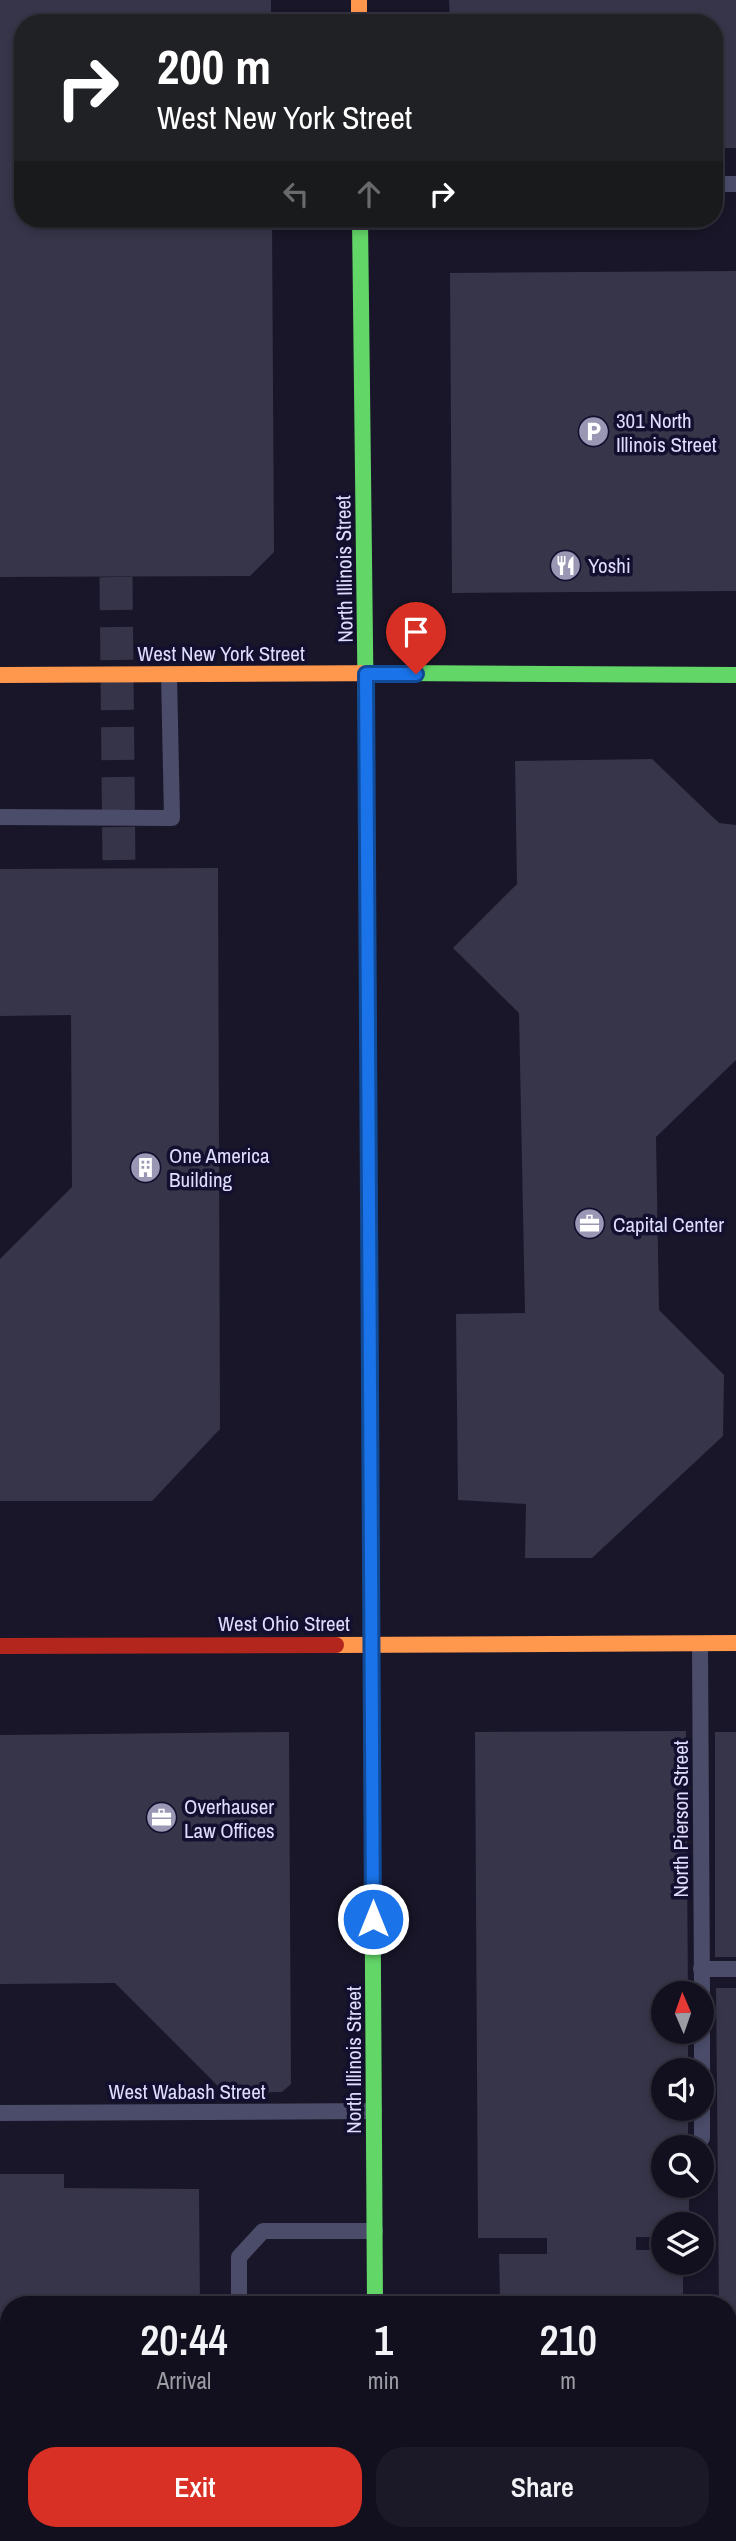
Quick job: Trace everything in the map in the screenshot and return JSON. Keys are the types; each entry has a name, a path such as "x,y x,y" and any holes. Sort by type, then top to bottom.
{"main road":[{"name":"North Illinois Street","path":"360,228 366,674 375,2296"},
{"name":"West New York Street","path":"0,676 736,674"},
{"name":"West Ohio Street","path":"0,1646 736,1643"}],"lane":[{"path":"0,817 172,818 169,674"},
{"name":"North Pierson Street","path":"700,1644 702,1981"},
{"path":"702,1969 736,1969"},
{"path":"702,2044 702,2135"},
{"name":"West Wabash Street","path":"0,2113 374,2111"},
{"path":"239,2296 239,2257 263,2231 375,2231"}],"building":[{"path":"0,0 271,0 271,14 14,14 14,228 272,228 274,552 250,576 0,577"},
{"path":"449,0 736,0 736,148 723,148 723,14 450,14"},
{"name":"301 North Illinois Street","path":"736,271 736,591 452,593 450,273"},
{"name":"Capital Center","path":"652,759 719,823 736,825 736,1060 656,1137 659,1310 724,1375 723,1436 592,1558 525,1558 526,1504 458,1500 456,1314 525,1313 519,1013 453,948 517,884 515,761"},
{"name":"One America Building","path":"218,868 220,1429 152,1501 0,1501 0,1259 72,1187 71,1015 0,1016 0,869"},
{"path":"686,1731 688,1981 651,1981 651,2044 688,2044 688,2058 651,2058 651,2121 688,2121 688,2135 651,2135 651,2198 689,2198 689,2212 651,2212 651,2237 636,2237 636,2250 651,2250 651,2275 683,2275 683,2296 500,2296 499,2254 547,2254 547,2238 478,2238 475,1732"},
{"path":"289,1732 291,2084 282,2092 225,2093 115,1983 0,1984 0,1735"},
{"path":"715,1732 736,1732 736,1957 715,1957"},
{"path":"716,1988 736,1988 736,2296 719,2296"},
{"path":"0,2174 64,2174 64,2188 199,2189 200,2296 0,2296"}],"tunnel":[{"path":"116,577 119,868"}],"traffic: fast":[{"path":"360,228 367,812"},
{"path":"398,673 736,675"},
{"path":"372,1807 375,2296"}],"traffic: slow":[{"path":"359,0 359,14"},
{"path":"0,675 398,673"},
{"path":"367,812 370,1391"},
{"path":"336,1645 736,1643"}],"traffic: jam":[{"path":"370,1391 372,1807"},
{"path":"0,1646 336,1645"}],"place":[{"name":"301 North Illinois Street","path":"593,432"},
{"name":"Yoshi","path":"565,565"},
{"name":"One America Building","path":"146,1167"},
{"name":"Capital Center","path":"590,1224"},
{"name":"Overhauser Law Offices","path":"161,1818"}],"route":[{"path":"373,1919 366,674 416,674"}]}
